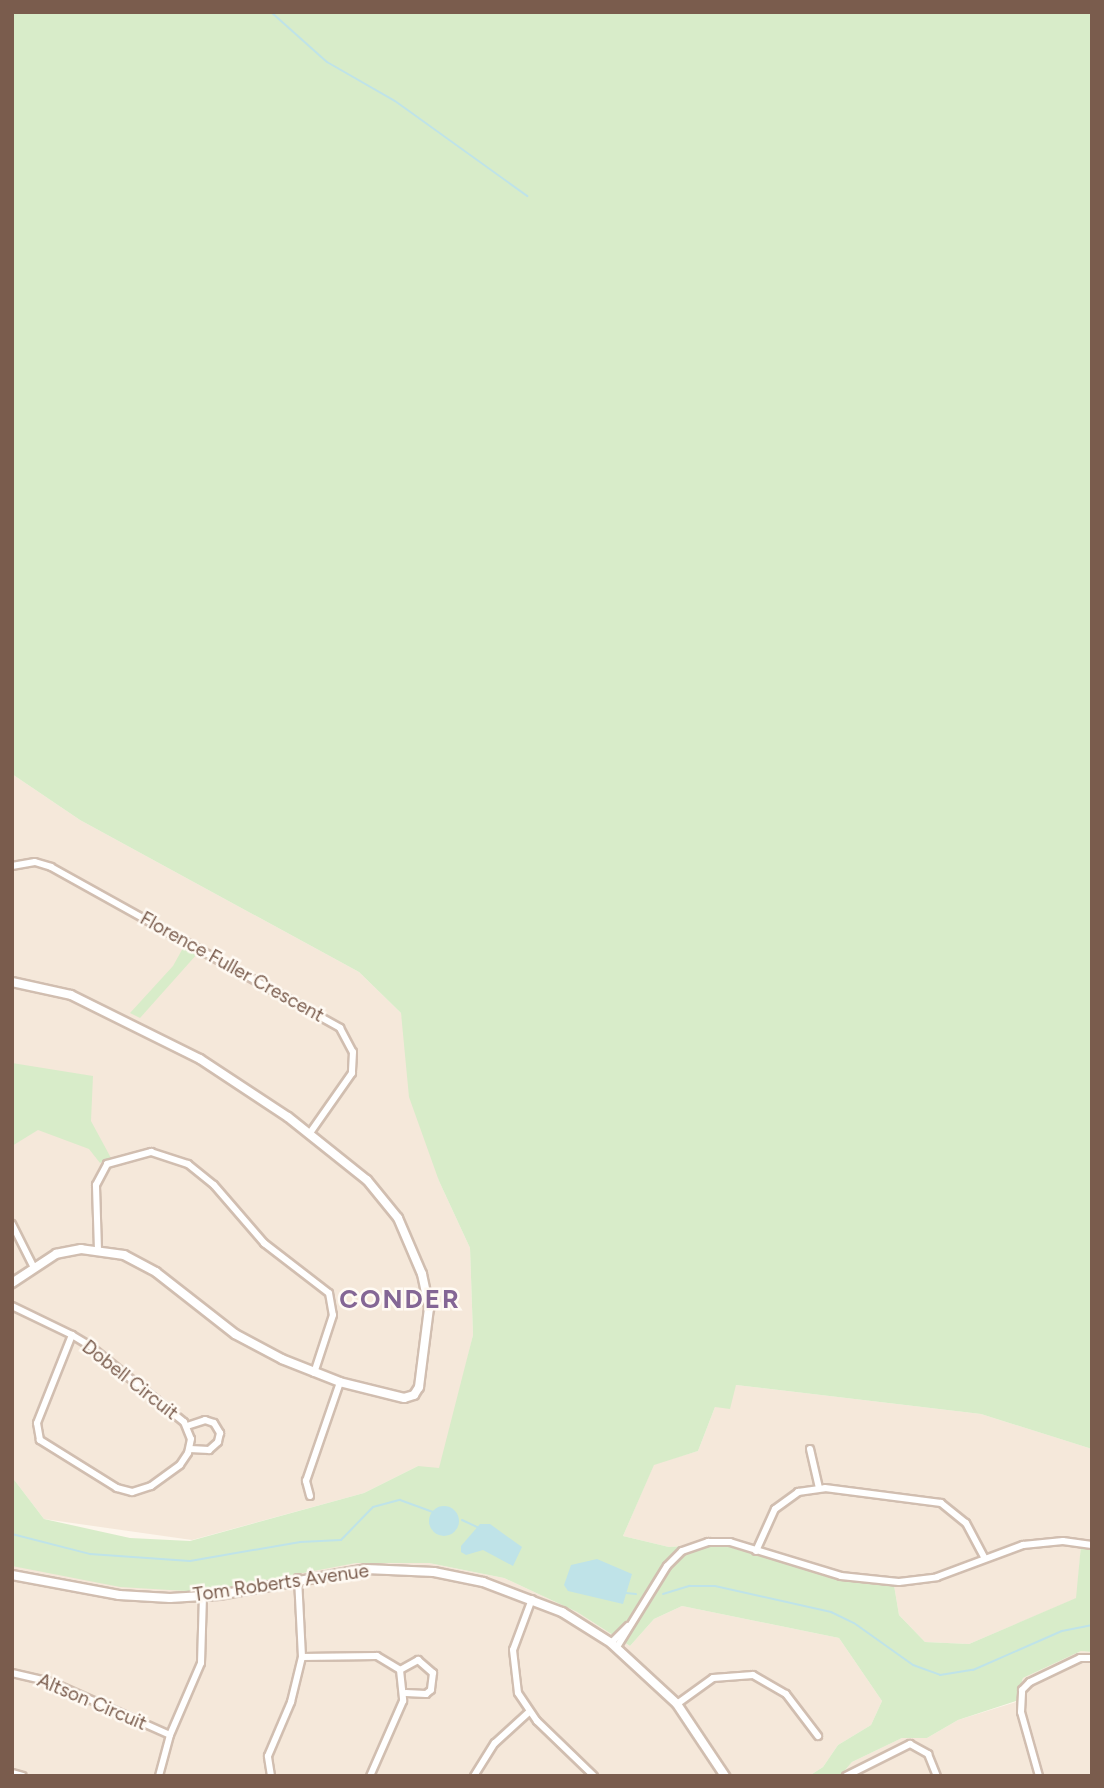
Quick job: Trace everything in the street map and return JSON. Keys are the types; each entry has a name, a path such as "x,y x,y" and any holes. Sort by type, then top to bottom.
{"street":[{"name":"Florence Fuller Crescent","path":"12,866 35,862 51,867 340,1028 353,1052 352,1073 310,1133"},
{"path":"12,982 71,995 155,1034 245,1087 310,1133 383,1197 416,1253 429,1308 425,1360 414,1395 404,1398 340,1382 314,1373 236,1334 140,1262 98,1250 56,1254 33,1266 12,1283"},
{"path":"98,1250 96,1185 107,1164 151,1152 188,1164 214,1185 264,1244 330,1293 333,1315 314,1373"},
{"path":"12,1224 33,1266"},
{"name":"Dobell Circuit","path":"12,1306 72,1335 187,1426 190,1449 180,1465 151,1486 132,1492 44,1446 37,1423 72,1335"},
{"path":"310,1496 306,1481 340,1382"},
{"name":"Dobell Circuit","path":"187,1426 205,1420 214,1423 220,1433 218,1442 209,1450 190,1449"},
{"path":"810,1449 819,1488"},
{"path":"756,1551 775,1509 798,1492 819,1488 940,1503 966,1522 985,1558"},
{"path":"614,1645 662,1572 682,1551 717,1541 841,1576 900,1582 937,1577 985,1558 1038,1542 1092,1545"},
{"name":"Tom Roberts Avenue","path":"12,1575 119,1595 203,1597 298,1578 357,1570 412,1570 475,1580 532,1598 614,1645 677,1704 725,1776"},
{"path":"271,1776 268,1756 291,1702 302,1657 298,1578"},
{"name":"Altson Circuit","path":"159,1776 170,1735 201,1663 203,1597"},
{"path":"532,1598 512,1658 514,1679 529,1712 594,1776"},
{"path":"302,1657 377,1656 400,1670 406,1693 370,1776"},
{"path":"1039,1776 1021,1712 1022,1690 1030,1682 1080,1658 1092,1658"},
{"path":"400,1670 418,1660 433,1673 432,1690 426,1694 406,1693"},
{"name":"Altson Circuit","path":"12,1674 51,1682 170,1735"},
{"path":"677,1704 713,1678 753,1675 786,1694 818,1736"},
{"path":"474,1776 495,1742 529,1712"},
{"path":"846,1776 911,1744 928,1754 937,1776"},
{"path":"12,1773 23,1776"}],"shaded area":[{"path":"12,774 80,820 359,972 401,1013 439,1181 470,1248 473,1335 439,1480 418,1466 364,1493 192,1540 44,1519 12,1477"},
{"path":"736,1385 981,1414 1092,1449 1092,1549 1081,1545 1077,1598 969,1644 925,1642 899,1615 894,1585 837,1579 719,1544 669,1547 623,1536 654,1464 698,1451 715,1407"},
{"path":"356,1563 429,1563 504,1578 577,1612 630,1646 654,1619 682,1606 839,1638 882,1701 871,1725 838,1745 823,1767 809,1776 12,1776 12,1566 300,1572"},
{"path":"1081,1651 1092,1652 1092,1776 840,1776 852,1762 902,1738 927,1738 958,1720 1016,1702 1023,1678"}],"green space":[{"path":"12,12 1092,12 1092,1449 981,1414 736,1385 730,1409 715,1407 698,1451 654,1465 623,1536 669,1547 719,1544 837,1579 894,1585 899,1615 925,1642 969,1644 1076,1598 1081,1545 1092,1549 1092,1652 1081,1651 1023,1678 1016,1701 958,1720 927,1738 902,1738 852,1762 840,1776 809,1776 823,1767 838,1745 871,1725 882,1701 839,1638 682,1606 654,1619 630,1646 577,1612 504,1578 429,1563 356,1563 203,1592 120,1587 12,1566 12,1477 44,1519 130,1538 190,1541 364,1493 418,1466 439,1468 473,1335 470,1248 439,1181 409,1097 401,1013 359,972 80,820 12,774"},
{"path":"184,946 198,953 140,1018 130,1013 173,966"},
{"path":"12,1063 93,1076 91,1121 111,1158 100,1163 89,1149 38,1130 12,1146"}],"water":[{"path":"444,1506 455,1510 459,1521 455,1532 444,1536 433,1532 429,1521 433,1510"},
{"path":"480,1524 490,1524 522,1547 513,1566 483,1550 466,1555 461,1552 461,1546"},
{"path":"597,1559 632,1574 623,1604 568,1591 564,1585 571,1565"}],"waterway":[{"path":"271,12 327,62 395,101 527,196"},
{"path":"12,1534 90,1554 190,1561 300,1542 341,1540 373,1507 400,1500 433,1512"},
{"path":"462,1520 479,1528"},
{"path":"663,1594 690,1586 715,1586 831,1612 854,1623 913,1665 940,1675 973,1670 1062,1631 1092,1625"},
{"path":"626,1593 636,1594"}],"district":[{"name":"CONDER","path":"400,1300"}]}
